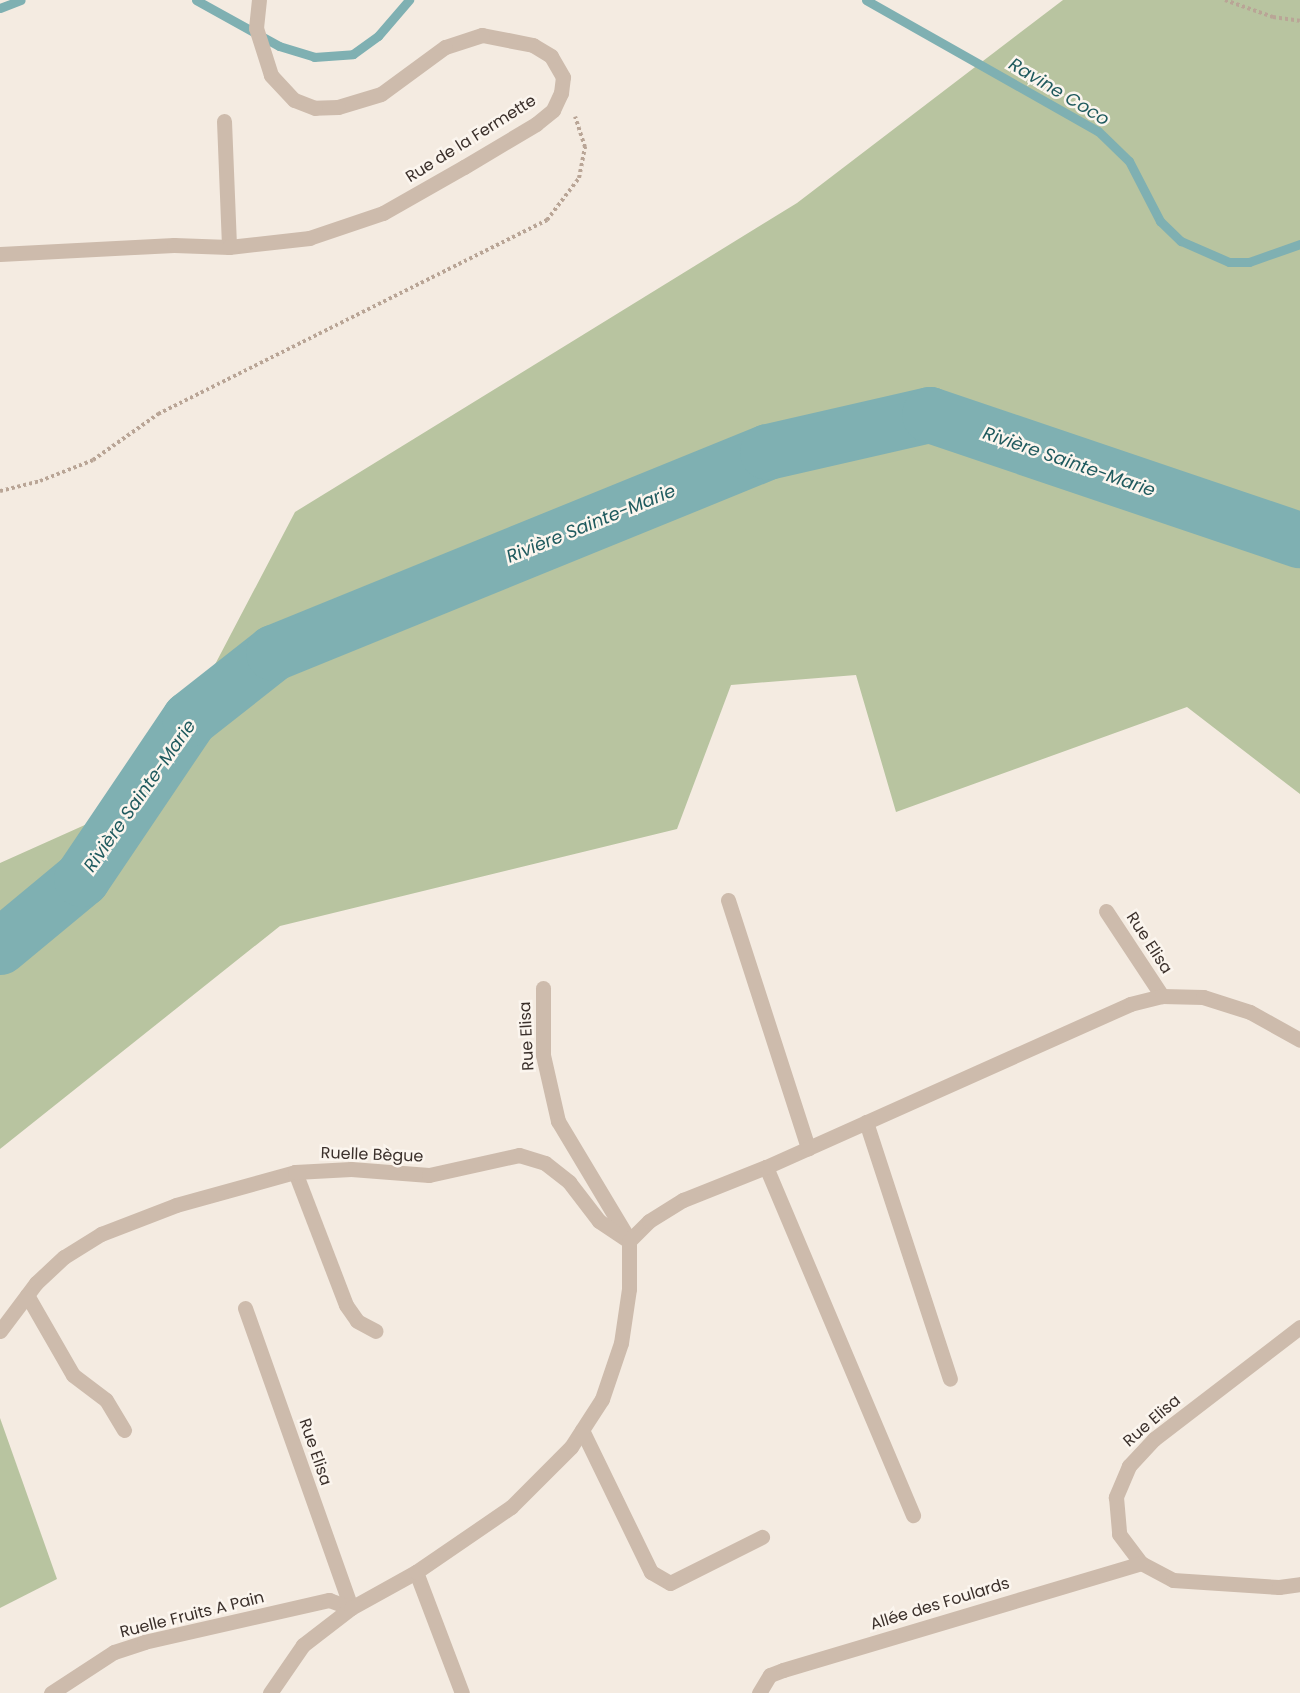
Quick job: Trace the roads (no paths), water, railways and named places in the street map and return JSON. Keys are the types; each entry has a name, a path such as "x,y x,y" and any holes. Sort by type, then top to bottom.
{"street":[{"name":"Rue de la Fermette","path":"0,254 174,245 229,247 309,238 383,213 536,124 553,110 561,93 563,77 551,56 533,45 500,35 465,38 381,94 338,107 315,108 294,100 271,75 262,53 256,28 259,0"},
{"path":"224,121 229,247"},
{"path":"728,900 808,1148"},
{"name":"Rue Elisa","path":"1106,911 1162,996"},
{"name":"Rue Elisa","path":"543,988 543,1055 558,1121 629,1240 649,1221 682,1200 766,1167 1100,1016 1162,996 1203,997 1231,1006 1300,1040"},
{"path":"866,1122 950,1379"},
{"name":"Ruelle Bègue","path":"0,1331 27,1295 64,1257 101,1234 176,1205 295,1172 351,1169 429,1175 519,1155 545,1163 569,1182 599,1221 629,1240"},
{"path":"766,1167 913,1515"},
{"path":"295,1172 346,1305 357,1321 376,1331"},
{"path":"270,1693 303,1645 351,1608 416,1572 511,1507 571,1447 602,1399 621,1343 629,1289 629,1240"},
{"path":"27,1295 73,1375 106,1400 124,1430"},
{"name":"Rue Elisa","path":"245,1308 351,1608"},
{"name":"Rue Elisa","path":"1300,1327 1154,1439 1129,1466 1116,1497 1119,1534 1141,1563 1173,1580 1279,1587 1300,1584"},
{"path":"582,1430 651,1572 670,1583 762,1537"},
{"name":"Allée des Foulards","path":"759,1693 770,1675 783,1670 1141,1563"},
{"path":"416,1572 462,1693"},
{"name":"Ruelle Fruits A Pain","path":"51,1693 114,1652 144,1642 329,1600 351,1608"}],"waterway":[{"name":"Ravine Coco","path":"0,8 21,0"},
{"name":"Ravine Coco","path":"196,0 279,46 314,57 353,54 378,36 409,0"},
{"name":"Ravine Coco","path":"866,0 1098,131 1129,161 1160,221 1181,241 1229,262 1249,262 1300,244"},
{"name":"Rivière Sainte-Marie","path":"0,947 82,879 190,719 274,653 768,452 930,415 1300,540"}]}
